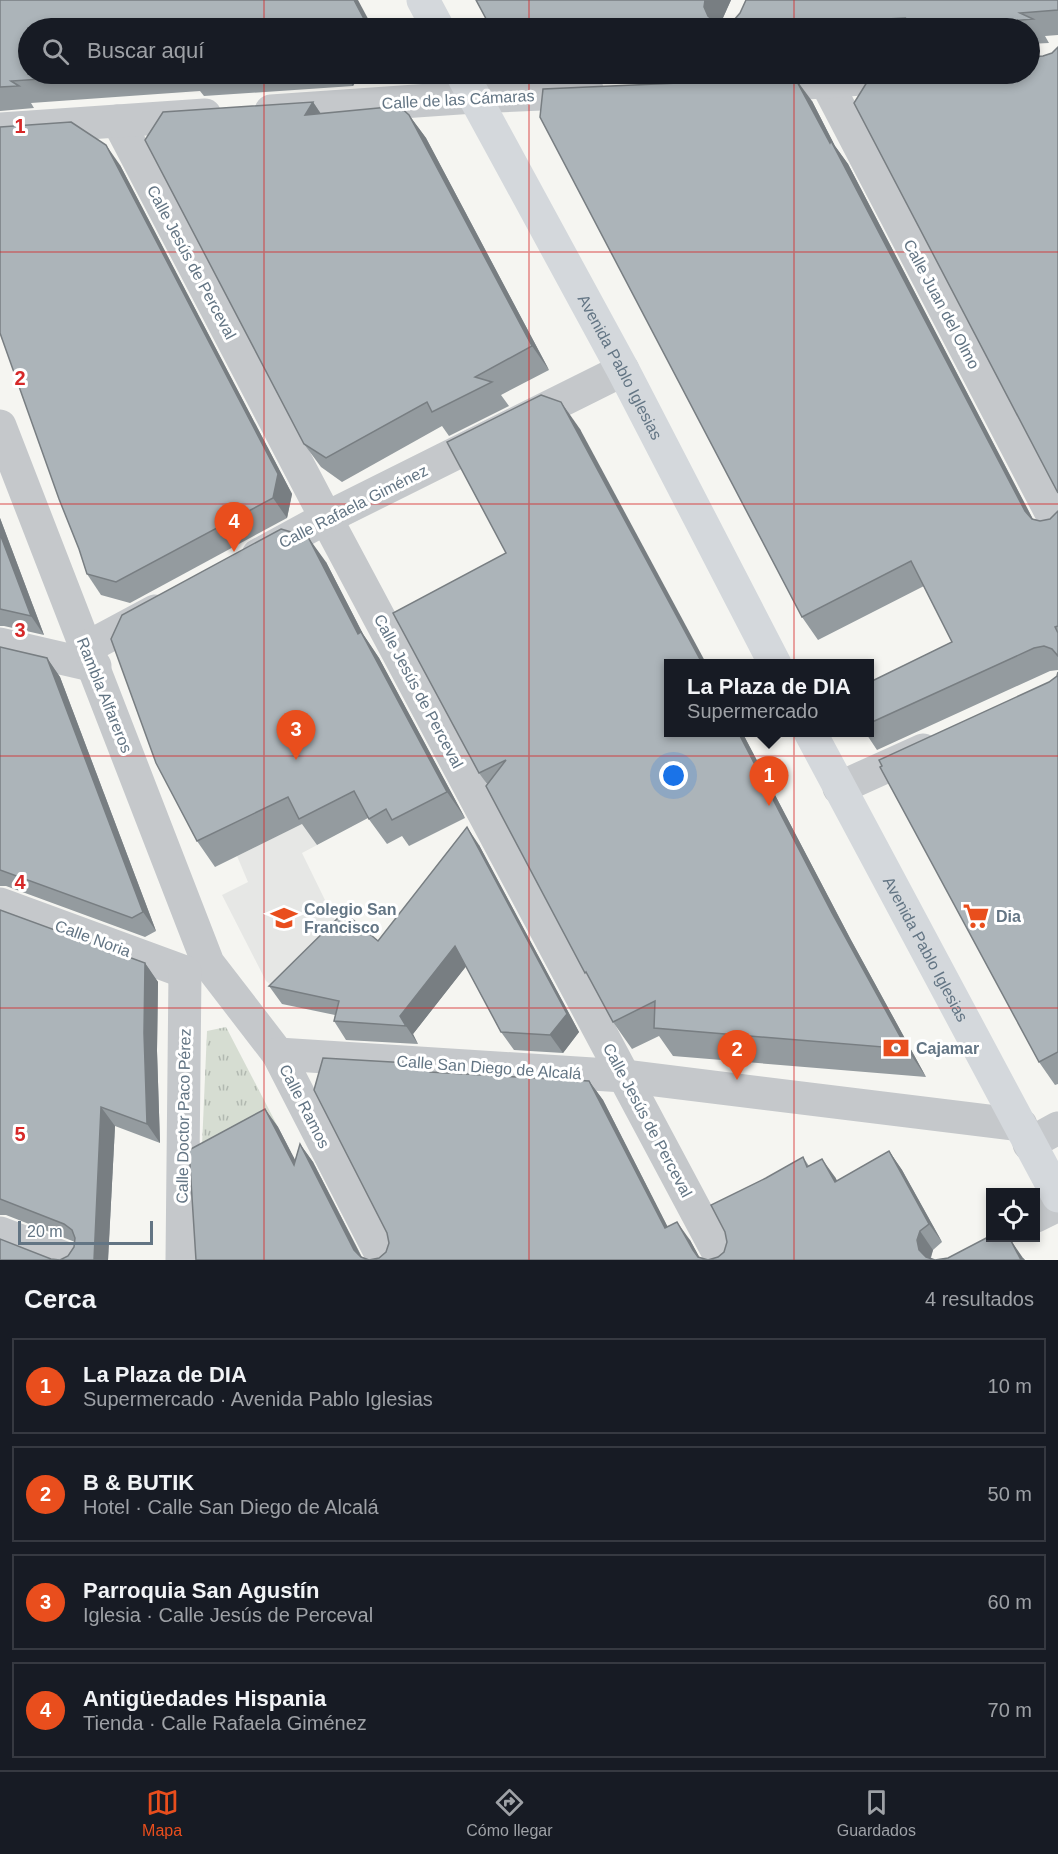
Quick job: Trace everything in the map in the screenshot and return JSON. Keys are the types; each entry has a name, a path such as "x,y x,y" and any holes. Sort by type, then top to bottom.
{"street":[{"path":"423,0 433,18"},
{"path":"680,88 698,84"},
{"name":"Calle Juan del Olmo","path":"827,84 1058,526"},
{"name":"Calle de las Cámaras","path":"0,129 118,121 468,85 612,91"},
{"name":"Avenida Pablo Iglesias","path":"468,85 623,370 773,659"},
{"name":"Calle Jesús de Perceval","path":"118,121 326,518 722,1260"},
{"name":"Calle Rafaela Giménez","path":"232,569 326,518 623,370"},
{"name":"Rambla Alfareros","path":"0,426 90,657 197,968"},
{"path":"0,644 90,657 180,597"},
{"path":"839,788 954,735"},
{"name":"Avenida Pablo Iglesias","path":"813,737 1058,1196"},
{"name":"Calle Noria","path":"0,904 197,968"},
{"name":"Calle Ramos","path":"197,968 278,1054 384,1260"},
{"name":"Calle Doctor Paco Pérez","path":"182,1260 197,968"},
{"name":"Calle San Diego de Alcalá","path":"278,1054 624,1076 1025,1134"},
{"path":"1025,1134 1058,1128"},
{"path":"1040,1214 1058,1205"},
{"path":"0,1233 70,1260"}],"shaded area":[{"name":"Colegio San Francisco","path":"306,822 317,845 302,853 345,941 288,998 266,981 222,895 248,882 237,856"}],"green space":[{"path":"226,1027 278,1127 201,1169 207,1031"}],"building":[{"path":"0,0 354,0 363,18 18,18 18,81 11,81 19,86 0,87"},
{"path":"476,0 705,0 704,7 710,18 486,18"},
{"path":"746,0 1058,0 1058,10 1020,13 1031,18 736,18"},
{"path":"1058,47 1058,493 854,103 866,84 1040,84 1040,56 1052,53"},
{"path":"658,84 798,84 830,143 831,141 1025,511 1032,519 1040,521 1050,519 1058,511 1058,626 1055,627 1058,633 1058,656 1052,649 1044,646 1034,648 874,721 874,680 952,642 911,561 802,617 540,117 543,89"},
{"path":"313,102 305,115 399,106 409,115 532,346 475,377 492,382 432,412 427,402 326,458 304,444 145,140 163,112"},
{"path":"71,122 106,145 278,474 273,498 116,582 87,574 0,333 0,127"},
{"path":"541,395 561,402 700,659 664,659 664,737 741,737 832,913 907,1049 654,1028 655,1001 613,1022 486,786 506,760 479,773 393,613 506,553 447,442"},
{"path":"281,529 308,537 358,634 361,632 447,792 392,820 386,809 369,819 354,791 299,819 288,797 197,841 156,763 111,639 122,615"},
{"path":"0,534 31,616 0,609"},
{"path":"0,647 47,658 143,912 132,918 0,870"},
{"path":"1058,672 1058,1052 1039,1062 880,767 882,766 879,760 1049,682 1057,676"},
{"path":"467,827 567,1014 550,1035 501,1032 455,946 400,1016 406,1026 334,1021 339,1001 269,986 344,912 378,941"},
{"path":"0,910 145,963 144,1033 147,1124 101,1107 94,1260 60,1260 68,1256 74,1247 75,1238 72,1230 64,1224 0,1199"},
{"path":"323,1058 426,1064 430,1072 589,1081 665,1228 677,1222 698,1257 708,1260 369,1260 379,1258 386,1252 389,1243 387,1233 314,1090"},
{"path":"265,1109 294,1165 300,1144 354,1250 361,1257 369,1260 196,1260 189,1150"},
{"path":"889,1151 929,1224 920,1231 917,1240 919,1250 926,1257 935,1260 708,1260 724,1252 727,1242 725,1232 711,1205 803,1157 807,1167 822,1159 835,1182"},
{"path":"986,1238 986,1242 1012,1242 1021,1260 935,1260 948,1258"},
{"path":"0,1239 51,1259 60,1260 0,1260"}],"place":[{"name":"Antigüedades Hispania","path":"234,552"},
{"name":"Parroquia San Agustín","path":"296,760"},
{"name":"La Plaza de DIA","path":"769,806"},
{"name":"Dia","path":"976,916"},
{"name":"Colegio San Francisco","path":"284,918"},
{"name":"Cajamar","path":"896,1048"},
{"name":"B & BUTIK","path":"737,1080"}]}
